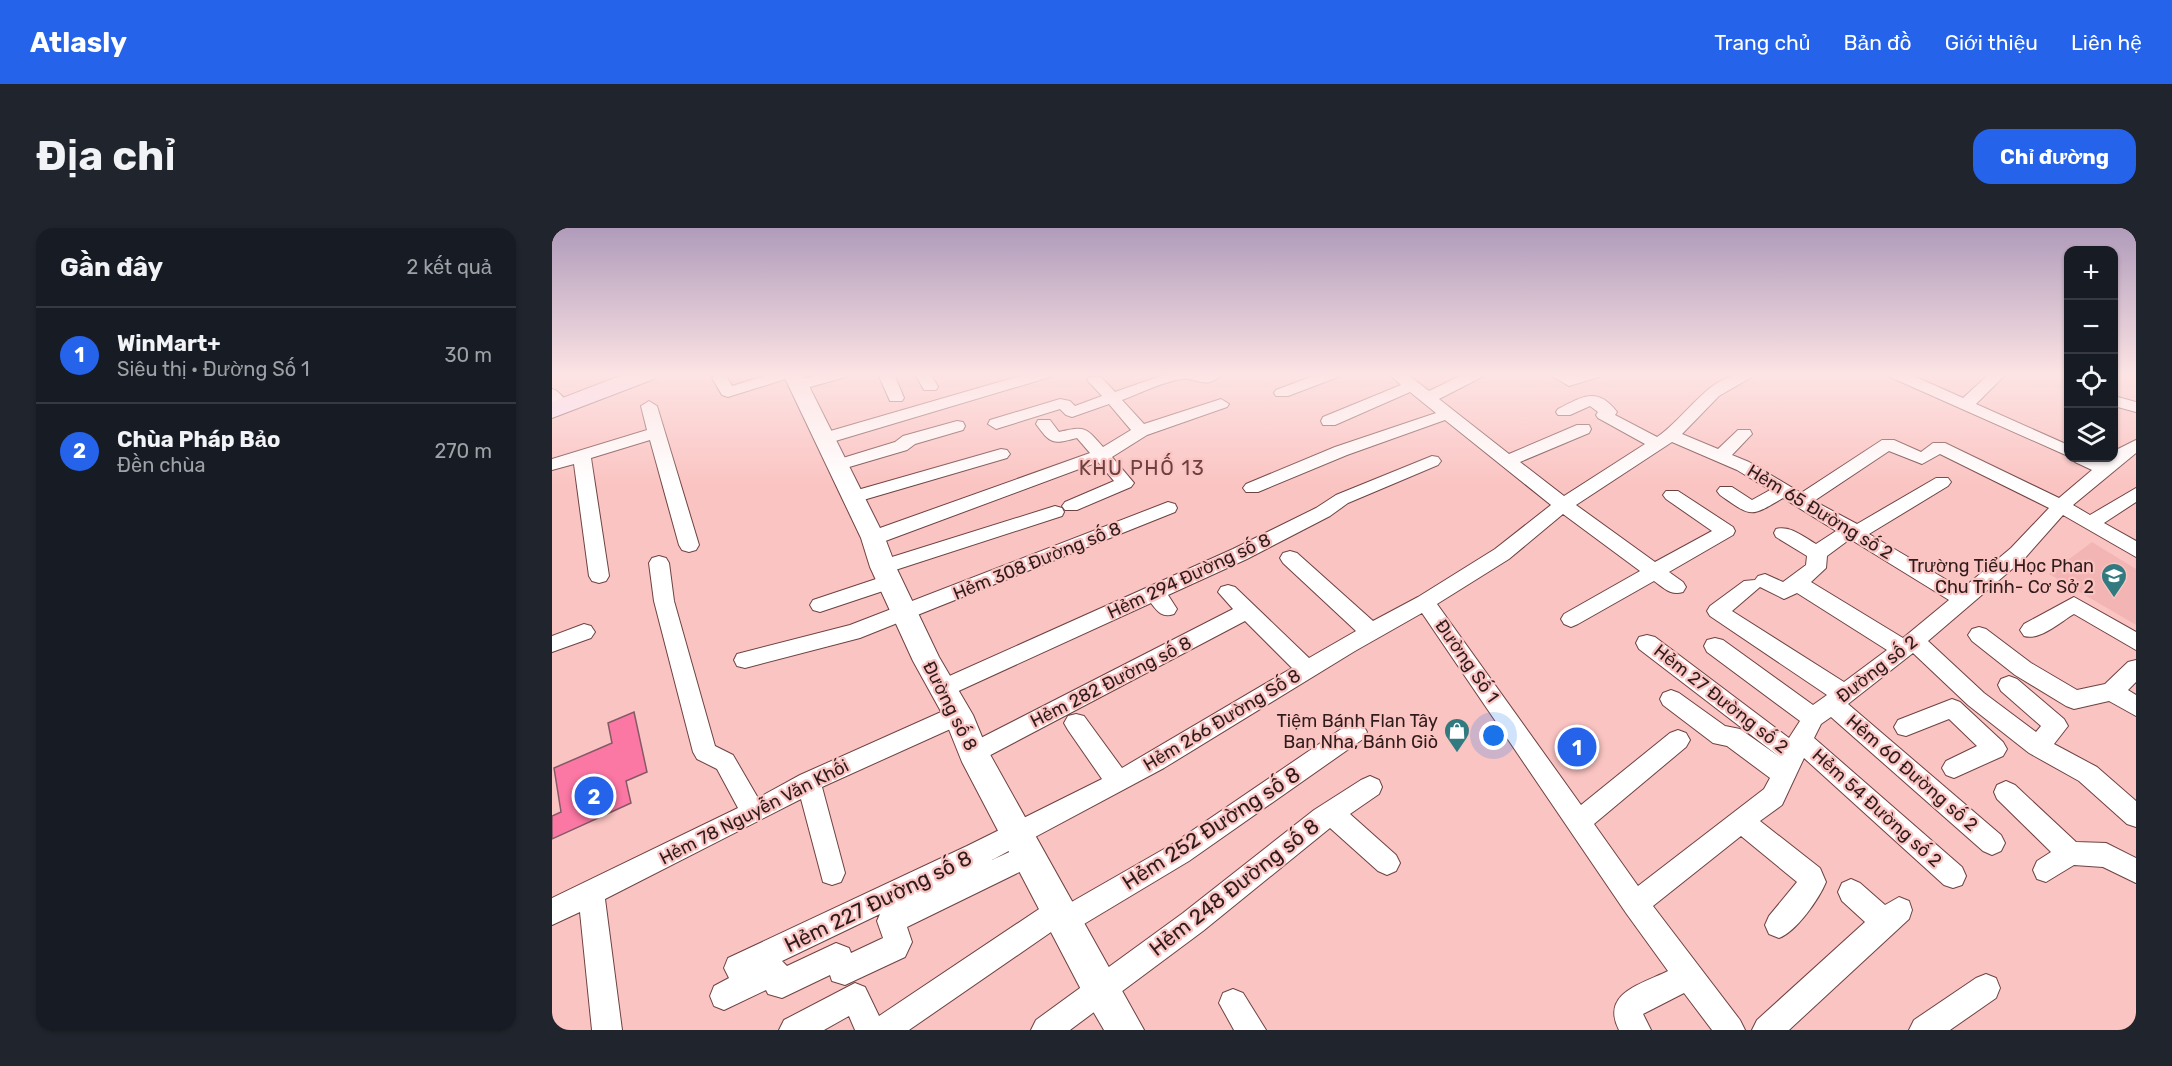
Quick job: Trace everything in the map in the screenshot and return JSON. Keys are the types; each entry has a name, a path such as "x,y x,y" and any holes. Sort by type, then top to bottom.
{"street":[{"path":"651,411 689,545"},
{"name":"Đường số 8","path":"811,411 873,538 927,661 958,715 973,753 1125,1030"},
{"path":"826,438 917,411"},
{"path":"996,424 1036,411"},
{"path":"1065,423 1091,411"},
{"path":"1123,411 1141,431"},
{"path":"873,538 1102,455 1141,431 1199,411"},
{"path":"1341,451 1323,424 1352,411"},
{"path":"1445,411 1563,505 1676,587"},
{"name":"Hẻm 65 Đường số 2","path":"1608,411 1604,415 1664,439 1721,456 1803,500 1963,598"},
{"name":"Đường Số 1","path":"1693,411 1664,439 1563,505 1502,554 1425,602 1635,904 1730,1030"},
{"path":"1979,411 2064,449"},
{"path":"1252,488 1341,451 1448,414"},
{"path":"820,605 887,574 1063,509 1125,483 1079,431 1055,438 1044,424"},
{"path":"839,465 957,426"},
{"path":"1508,461 1583,429"},
{"path":"552,465 657,432"},
{"path":"1721,456 1744,434"},
{"path":"1803,500 1888,444 1922,459 1938,447 2061,506 2136,550"},
{"name":"Đường số 2","path":"1635,904 1773,797 1813,718 1909,645 2018,553 2061,506 2136,445"},
{"path":"853,497 1001,454"},
{"path":"582,456 599,576"},
{"name":"Hẻm 294 Đường số 8","path":"944,688 1240,554 1323,512 1342,499 1432,461"},
{"path":"2090,462 2105,469"},
{"path":"1817,553 1942,482"},
{"path":"1726,491 1752,508 1784,490"},
{"path":"2090,523 2136,494"},
{"path":"1571,619 1725,531 1672,495"},
{"name":"Hẻm 308 Đường số 8","path":"745,660 852,632 906,613 1168,508"},
{"path":"1783,533 1817,553"},
{"path":"1817,553 1816,568 1797,583 1909,645 2037,746 2088,774 2136,816"},
{"path":"1290,558 1370,631"},
{"path":"659,562 664,601 705,752 725,762 753,813"},
{"name":"Hẻm 60 Đường số 2","path":"1797,583 1784,592 1758,584 1717,611 1838,699 1992,843"},
{"path":"1154,592 1167,609"},
{"path":"1228,592 1307,669"},
{"name":"Hẻm 266 Đường Số 8","path":"1023,844 1118,782 1230,717 1370,631 1425,602"},
{"path":"2031,630 2073,604 2136,642"},
{"name":"Hẻm 282 Đường số 8","path":"973,753 1247,611"},
{"path":"552,644 584,632"},
{"path":"1979,635 2023,669 2074,700 2112,692 2136,668"},
{"name":"Hẻm 27 Đường số 2","path":"1647,643 1793,757"},
{"path":"1715,646 1813,718"},
{"path":"2009,685 2056,726 2037,746"},
{"path":"2112,692 2136,707"},
{"path":"1671,699 1721,736 1732,736 1793,757"},
{"path":"1906,728 1976,699"},
{"path":"1952,708 1995,749 1954,768"},
{"name":"Hẻm 78 Nguyễn Văn Khối","path":"552,912 753,813 809,782 958,715"},
{"path":"1076,723 1118,782"},
{"name":"Hẻm 252 Đường số 8","path":"883,1030 1061,917 1180,853 1355,732"},
{"path":"1579,822 1677,740"},
{"name":"Hẻm 54 Đường số 2","path":"1793,757 1953,876"},
{"path":"809,782 832,873"},
{"name":"Hẻm 248 Đường số 8","path":"1046,1030 1100,988 1193,922 1331,813 1370,787"},
{"path":"2006,792 2070,853"},
{"path":"1331,813 1387,863"},
{"path":"1741,821 1811,877 1814,882 1779,924"},
{"path":"724,996 772,972 776,973 778,984 782,984 836,957 839,958 842,971 845,971 895,946 898,942 891,921 1023,844"},
{"name":"Hẻm 227 Đường số 8","path":"738,968 1023,844"},
{"path":"2046,870 2070,853 2106,855 2136,871"},
{"path":"1767,1030 1892,916 1851,892"},
{"path":"591,894 607,1030"},
{"path":"1636,1030 1628,1017 1628,1009 1634,1003 1689,975"},
{"path":"1924,1030 1986,988"},
{"path":"794,1030 855,997 870,1030"},
{"path":"1233,1003 1251,1030"}],"shaded area":[{"name":"Trường Tiểu Học Phan Chu Trinh- Cơ Sở 2","path":"2092,542 2136,569 2136,625 2049,574"}],"building":[{"path":"634,712 647,772 626,781 631,803 552,839 552,816 561,812 554,768 612,743 608,723"}],"place":[{"name":"Trường Tiểu Học Phan Chu Trinh- Cơ Sở 2","path":"2114,599"},
{"name":"WinMart+","path":"1577,747"},
{"name":"Tiệm Bánh Flan Tây Ban Nha, Bánh Giò","path":"1457,754"},
{"name":"Chùa Pháp Bảo","path":"594,796"}],"district":[{"name":"KHU PHỐ 13","path":"1142,468"}]}
